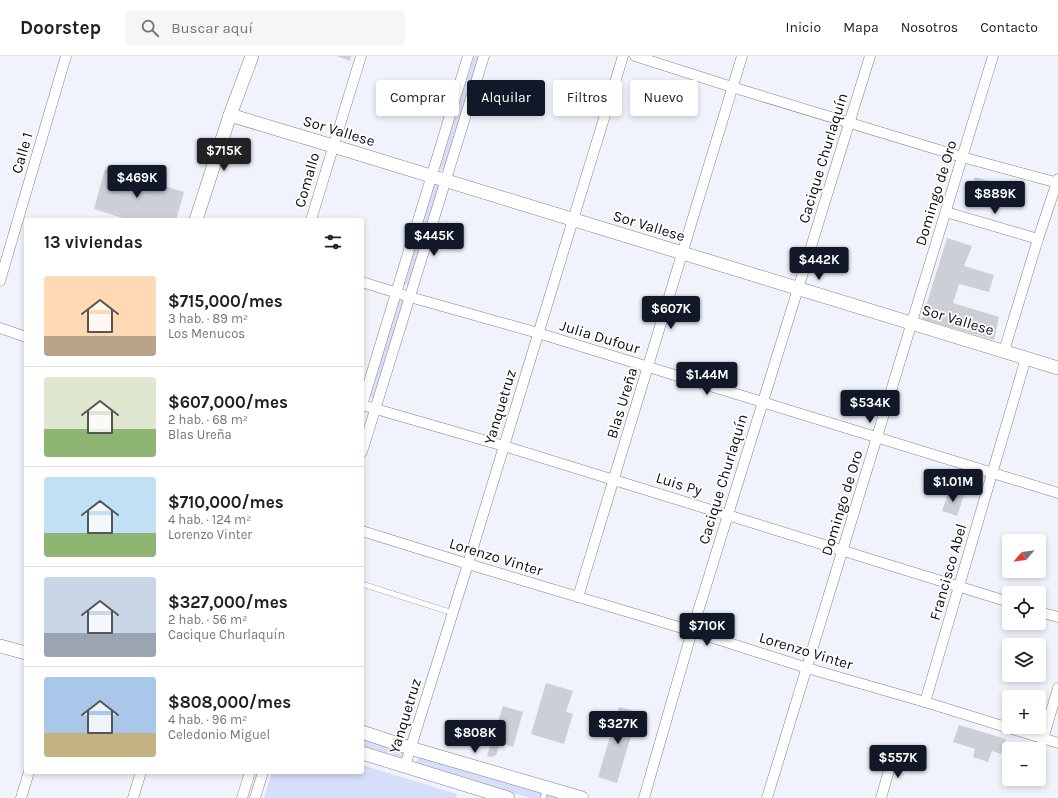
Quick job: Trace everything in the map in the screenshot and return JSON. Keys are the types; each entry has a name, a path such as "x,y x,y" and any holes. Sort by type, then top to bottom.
{"street":[{"name":"Calle 1","path":"0,280 66,56"},
{"path":"197,218 230,116 252,56"},
{"name":"Comallo","path":"312,218 332,146 361,56"},
{"path":"364,398 468,56"},
{"path":"364,446 484,56"},
{"name":"Yanquetruz","path":"405,766 623,56"},
{"path":"634,56 962,157 1058,181 1038,239 1004,351"},
{"name":"Blas Ureña","path":"578,597 742,56"},
{"name":"Cacique Churlaquín","path":"644,798 692,631 870,56"},
{"name":"Domingo de Oro","path":"767,798 993,56"},
{"name":"Sor Vallese","path":"230,116 446,180 1058,368"},
{"path":"946,212 1038,239"},
{"name":"Julia Dufour","path":"364,283 538,333 1058,493"},
{"path":"0,328 24,336"},
{"name":"Francisco Abel","path":"925,702 1026,358"},
{"name":"Luis Py","path":"364,406 504,446 1002,600"},
{"name":"Lorenzo Vinter","path":"364,532 692,631 807,668 925,702 1058,743"},
{"path":"1046,614 1058,617"},
{"path":"0,646 24,652"},
{"path":"1043,739 1058,688"},
{"path":"364,733 544,793 582,798"},
{"path":"881,798 894,753"},
{"path":"364,754 508,798"},
{"path":"21,798 28,774"},
{"path":"133,798 140,774"},
{"path":"242,798 249,774"},
{"path":"255,798 262,774"}],"lane":[{"path":"364,585 453,613"}],"shaded area":[{"path":"474,56 479,56 472,80 467,80 467,95 444,171 439,169 455,116 459,116 459,104"},
{"path":"434,184 439,185 408,286 403,284"},
{"path":"400,298 404,299 373,398 369,396"},
{"path":"364,736 406,749 403,758 364,747"},
{"path":"419,753 567,798 530,798 416,764"},
{"path":"364,766 457,794 456,798 264,798 271,774 364,774"}],"building":[{"path":"337,56 351,56 350,61"},
{"path":"105,169 184,192 177,218 123,218 94,209"},
{"path":"975,177 991,182 988,194 972,189"},
{"path":"947,238 972,246 964,266 994,275 989,292 959,284 953,303 999,317 994,340 922,319"},
{"path":"949,490 964,495 957,516 942,511"},
{"path":"546,683 573,691 566,712 573,714 564,744 531,734"},
{"path":"503,706 523,712 513,747 500,743 496,755 492,757 487,756"},
{"path":"619,707 638,712 617,783 598,777"},
{"path":"959,725 1006,739 1005,742 1002,742 1001,754 992,751 988,762 973,757 975,749 953,742"}]}
